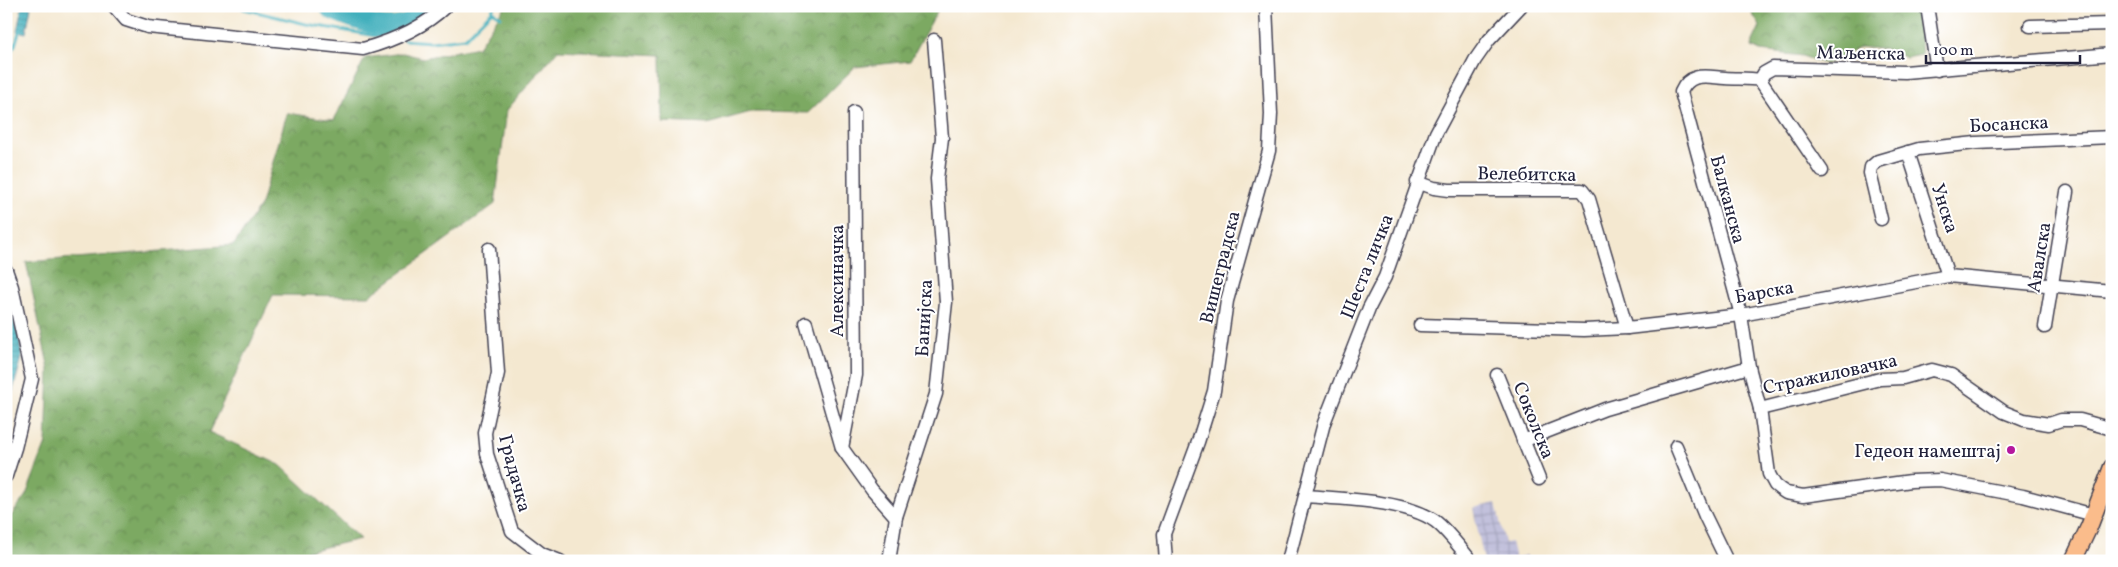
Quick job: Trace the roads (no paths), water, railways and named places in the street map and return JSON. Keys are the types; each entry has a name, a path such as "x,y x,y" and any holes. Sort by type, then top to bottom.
{"main road":[{"path":"2073,561 2094,515 2112,467"}],"street":[{"path":"114,6 126,20 148,27 363,49 380,44 409,31 446,6"},
{"name":"Вишеградска","path":"1166,561 1164,534 1198,442 1214,391 1227,301 1269,151 1271,114 1266,6"},
{"name":"Шеста личка","path":"1288,561 1324,423 1369,308 1384,277 1436,133 1474,60 1489,40 1520,6"},
{"path":"1927,6 1937,70"},
{"path":"2030,26 2112,24"},
{"name":"Банијска","path":"889,561 896,517 936,394 946,302 937,179 942,138 934,40"},
{"name":"Маљенска","path":"1760,80 1764,73 1773,68 1886,72 1937,70 2112,54"},
{"name":"Балканска","path":"1749,366 1742,315 1681,92 1689,81 1697,77 1712,75 1723,78 1760,80"},
{"path":"1760,80 1822,171"},
{"name":"Алексиначка","path":"842,448 856,375 854,112"},
{"name":"Босанска","path":"1881,219 1870,173 1871,167 1878,160 1908,152 1976,143 2112,137"},
{"name":"Унска","path":"1908,152 1948,276"},
{"name":"Велебитска","path":"1418,182 1434,188 1449,190 1582,190 1589,199 1627,328"},
{"name":"Авалска","path":"2044,327 2053,285 2067,192"},
{"name":"Градачка","path":"489,249 498,373 485,433 487,454 512,531 542,554 560,561"},
{"path":"6,270 12,287 32,379 6,476"},
{"name":"Барска","path":"1420,325 1584,330 1627,328 1742,315 1948,276 2112,291"},
{"path":"806,323 842,448 872,490 896,517"},
{"name":"Стражиловачка","path":"1523,441 1605,409 1749,366 1760,409 1880,379 1903,378 1932,370 1950,375 2004,412 2024,420 2049,424 2061,420 2080,420 2112,429"},
{"name":"Соколска","path":"1497,375 1539,479"},
{"path":"1760,409 1770,474 1776,485 1786,493 1803,496 1911,480 1940,480 2023,496 2094,515"},
{"path":"1676,446 1705,516 1727,561"},
{"path":"1305,496 1360,501 1410,509 1436,521 1471,561"}],"water":[{"path":"22,6 31,7 26,33 17,31"},
{"path":"6,298 19,337 22,358 6,415"}],"waterway":[{"path":"239,6 244,9 306,24 382,37"},
{"path":"328,6 331,10 357,20 384,26 409,23 433,6"},
{"path":"404,40 431,42 465,38 492,11 494,6"},
{"path":"492,11 501,17"},
{"path":"6,57 15,45 20,29"}],"place":[{"name":"Гедеон намештај","path":"2011,450"}]}
